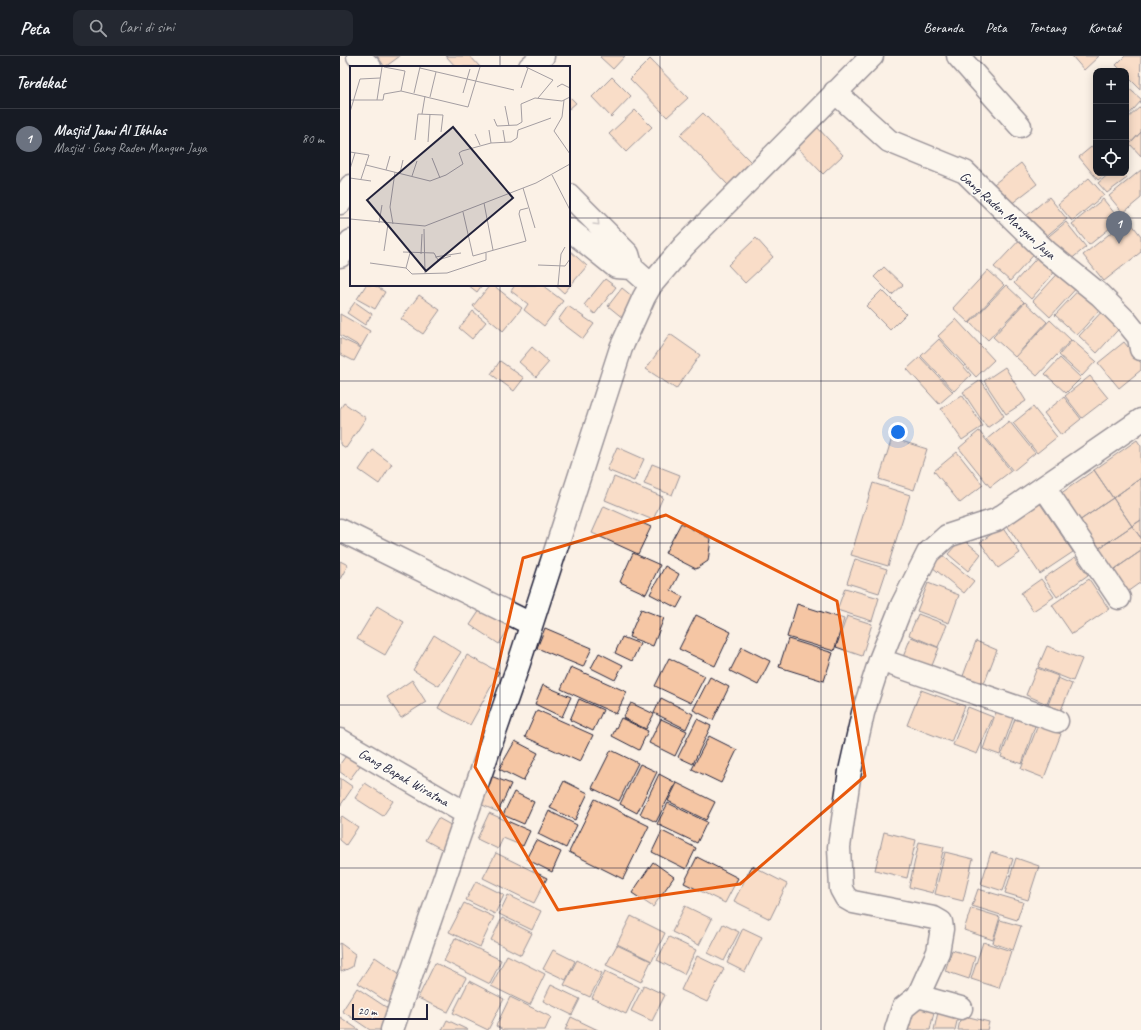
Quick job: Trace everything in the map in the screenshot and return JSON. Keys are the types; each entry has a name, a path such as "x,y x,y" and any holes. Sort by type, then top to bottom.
{"street":[{"path":"358,56 369,66"},
{"path":"531,66 543,56"},
{"path":"958,56 1020,126"},
{"path":"392,1030 468,814 621,348 644,297 651,285 684,246 835,92 862,59"},
{"name":"Gang Raden Mangun Jaya","path":"835,92 889,141 965,172 1047,252 1100,295 1126,321 1139,337 1141,349"},
{"path":"340,203 350,188"},
{"path":"570,196 628,254 632,268 651,285"},
{"path":"570,230 616,267 632,268"},
{"path":"340,256 350,241"},
{"path":"896,1030 903,1008 918,996 938,952 942,929 941,922 934,918 854,902 846,898 841,889 839,847 850,771 863,712 880,660 902,605 928,553 947,536 996,520 1140,423"},
{"path":"1044,487 1119,598"},
{"path":"340,530 531,624"},
{"path":"880,660 1058,721"},
{"name":"Gang Bapak Wiratma","path":"340,740 468,814"},
{"path":"918,996 961,1008"}],"highlighted area":[{"path":"666,515 837,601 865,776 740,884 558,910 475,767 523,558"}],"building":[{"path":"377,56 400,56 386,66 384,66"},
{"path":"446,56 470,56 479,66 455,66"},
{"path":"625,56 613,69 600,57"},
{"path":"1072,56 1099,56 1084,70"},
{"path":"1125,56 1141,56 1140,89 1129,78 1129,68 1119,68 1116,65"},
{"path":"650,59 688,98 667,117 630,79"},
{"path":"612,77 631,96 611,117 592,97"},
{"path":"1129,89 1141,99 1141,101 1129,115"},
{"path":"570,97 576,103 570,108"},
{"path":"1141,106 1141,132 1130,144 1129,143 1129,117"},
{"path":"635,110 652,127 626,152 609,134"},
{"path":"703,113 751,162 728,185 680,135"},
{"path":"816,126 843,155 823,174 795,145"},
{"path":"1141,132 1141,156 1130,144"},
{"path":"1093,145 1093,174 1079,157"},
{"path":"1021,163 1037,184 1006,208 990,187"},
{"path":"1141,170 1141,198 1123,213 1109,196"},
{"path":"1095,176 1103,176 1098,180"},
{"path":"1106,176 1125,176 1127,178 1107,193 1098,183"},
{"path":"1089,178 1104,195 1072,221 1058,204"},
{"path":"1049,197 1067,219 1044,238 1026,216"},
{"path":"1103,199 1120,220 1089,245 1072,224"},
{"path":"1128,219 1141,236 1141,252 1104,281 1083,255"},
{"path":"1066,222 1086,247 1064,265 1044,240"},
{"path":"1025,234 1040,248 1010,281 994,267"},
{"path":"756,238 773,257 745,283 728,265"},
{"path":"570,251 587,266 570,286"},
{"path":"1042,252 1058,268 1031,299 1014,283"},
{"path":"884,267 903,285 892,295 874,277"},
{"path":"1063,268 1080,284 1050,317 1033,301"},
{"path":"988,270 1004,285 969,323 953,308"},
{"path":"605,279 616,287 595,314 584,305"},
{"path":"1084,284 1105,304 1077,335 1055,315"},
{"path":"1006,285 1024,302 988,340 970,323"},
{"path":"365,286 376,286 385,292 375,309 357,299"},
{"path":"469,286 481,286 477,292"},
{"path":"489,286 494,286 522,308 503,331 473,306"},
{"path":"514,286 543,286 563,301 544,326 524,310 528,304 511,291"},
{"path":"556,286 570,286 564,293"},
{"path":"622,288 638,301 624,319 608,306"},
{"path":"882,290 906,314 890,330 866,306"},
{"path":"419,295 440,310 423,334 401,319"},
{"path":"355,302 372,314 365,325 347,313"},
{"path":"1025,302 1047,322 1015,357 993,337"},
{"path":"568,306 594,324 583,339 558,320"},
{"path":"1106,307 1124,323 1097,353 1079,336"},
{"path":"473,311 486,322 472,339 459,328"},
{"path":"340,314 370,331 361,347 340,335"},
{"path":"956,319 994,360 976,377 938,336"},
{"path":"1050,320 1071,340 1037,376 1016,357"},
{"path":"670,334 700,355 676,389 646,369"},
{"path":"340,338 361,348 354,361 340,354"},
{"path":"939,339 971,375 954,391 921,356"},
{"path":"1072,340 1096,361 1082,376 1059,355"},
{"path":"1124,342 1141,363 1141,370 1119,388 1098,363"},
{"path":"532,347 549,362 536,377 519,362"},
{"path":"920,357 953,392 939,404 907,369"},
{"path":"1060,358 1081,378 1066,393 1045,374"},
{"path":"500,361 524,378 514,391 491,374"},
{"path":"1005,367 1026,401 1006,414 984,381"},
{"path":"1090,376 1108,398 1082,418 1065,396"},
{"path":"981,380 1004,416 987,428 963,392"},
{"path":"962,395 983,426 962,440 941,409"},
{"path":"1064,397 1081,419 1061,435 1044,413"},
{"path":"344,403 366,418 346,448 340,444 340,409"},
{"path":"1033,407 1057,437 1037,453 1013,423"},
{"path":"1009,421 1035,453 1013,471 987,439"},
{"path":"979,431 1011,471 990,487 959,448"},
{"path":"892,438 927,449 914,490 879,479"},
{"path":"1137,440 1141,446 1141,478 1113,498 1094,470"},
{"path":"617,447 644,459 634,481 607,470"},
{"path":"373,450 392,464 379,484 359,470"},
{"path":"957,452 983,485 960,503 934,471"},
{"path":"652,464 680,475 672,495 644,484"},
{"path":"1094,470 1113,498 1079,521 1060,494"},
{"path":"614,477 663,497 653,520 605,500"},
{"path":"1141,478 1141,520 1132,526 1113,498"},
{"path":"873,483 910,495 888,566 851,555"},
{"path":"1113,498 1132,526 1098,549 1079,521"},
{"path":"1039,502 1073,552 1040,574 1006,524"},
{"path":"604,506 651,527 638,554 592,533"},
{"path":"1141,520 1141,538 1132,526"},
{"path":"681,523 711,539 708,561 696,569 665,553"},
{"path":"1132,526 1141,538 1141,551 1112,571 1098,549"},
{"path":"1002,527 1020,553 998,568 980,542"},
{"path":"962,538 981,554 968,571 948,554"},
{"path":"1141,551 1141,582 1127,592 1112,571"},
{"path":"633,553 660,565 646,594 620,582"},
{"path":"942,555 974,581 964,593 932,567"},
{"path":"1075,557 1088,575 1057,597 1044,578"},
{"path":"855,559 887,569 879,593 847,583"},
{"path":"340,561 348,565 340,579"},
{"path":"665,566 679,574 671,590 683,597 677,608 650,594"},
{"path":"1041,579 1054,597 1033,611 1021,593"},
{"path":"1089,579 1109,609 1072,634 1052,605"},
{"path":"928,583 959,595 949,623 917,611"},
{"path":"845,588 879,598 872,621 837,610"},
{"path":"484,604 513,622 499,644 470,625"},
{"path":"797,604 844,619 834,651 787,637"},
{"path":"377,606 404,622 385,655 357,639"},
{"path":"641,609 664,618 653,646 629,637"},
{"path":"918,614 947,625 938,647 909,635"},
{"path":"696,615 731,632 715,666 679,649"},
{"path":"847,616 872,624 862,656 836,647"},
{"path":"545,628 592,648 583,667 537,648"},
{"path":"434,635 461,652 439,686 413,670"},
{"path":"622,637 640,644 632,661 615,653"},
{"path":"911,637 939,648 931,668 903,657"},
{"path":"788,639 833,653 824,681 779,667"},
{"path":"976,641 997,650 984,684 963,676"},
{"path":"1047,646 1082,659 1073,681 1038,667"},
{"path":"742,647 770,661 758,685 730,671"},
{"path":"599,653 623,665 615,680 591,668"},
{"path":"467,655 499,672 470,725 438,708"},
{"path":"669,658 705,676 691,703 655,686"},
{"path":"571,667 627,692 616,714 561,689"},
{"path":"1037,668 1058,676 1047,704 1026,695"},
{"path":"710,677 729,687 713,720 693,710"},
{"path":"1058,678 1072,684 1061,710 1048,705"},
{"path":"412,680 426,702 401,718 387,697"},
{"path":"543,685 571,697 562,717 535,704"},
{"path":"921,690 965,706 951,742 907,725"},
{"path":"661,698 693,714 686,729 654,713"},
{"path":"579,699 603,710 593,731 570,720"},
{"path":"631,703 654,714 646,729 623,718"},
{"path":"968,707 993,717 977,754 953,745"},
{"path":"997,709 1014,715 1000,755 983,749"},
{"path":"537,710 593,735 580,762 525,737"},
{"path":"621,718 648,731 639,750 612,736"},
{"path":"661,719 687,731 675,756 649,743"},
{"path":"697,719 711,726 693,764 678,757"},
{"path":"1015,719 1035,726 1022,764 1001,757"},
{"path":"1038,725 1061,734 1044,778 1021,769"},
{"path":"709,736 737,750 721,783 692,769"},
{"path":"515,741 538,753 523,781 499,769"},
{"path":"351,749 365,759 350,779 340,772 340,764"},
{"path":"611,750 638,763 619,801 592,788"},
{"path":"640,764 657,772 637,813 620,804"},
{"path":"659,774 676,783 656,822 640,814"},
{"path":"491,776 511,784 498,812 478,803"},
{"path":"340,778 353,787 340,806"},
{"path":"564,781 588,793 575,820 550,808"},
{"path":"365,783 393,801 383,816 355,798"},
{"path":"677,783 715,802 706,820 668,801"},
{"path":"514,792 534,802 524,824 503,815"},
{"path":"595,799 649,826 623,879 569,852"},
{"path":"668,803 707,822 697,843 657,824"},
{"path":"549,811 577,825 566,848 538,834"},
{"path":"489,813 530,831 523,846 503,838 498,849 477,839"},
{"path":"342,816 358,827 346,845 340,840 340,819"},
{"path":"438,818 458,829 445,851 425,840"},
{"path":"662,831 696,848 686,869 652,852"},
{"path":"884,832 916,840 907,878 875,870"},
{"path":"536,840 561,852 552,872 526,859"},
{"path":"919,842 944,847 933,893 909,887"},
{"path":"945,852 973,859 963,901 935,894"},
{"path":"991,852 1013,859 1003,891 981,884"},
{"path":"496,853 547,878 534,903 483,878"},
{"path":"697,857 738,878 725,903 684,883"},
{"path":"1016,858 1039,866 1028,900 1005,893"},
{"path":"653,862 674,877 653,907 632,893"},
{"path":"752,866 787,884 770,919 734,901"},
{"path":"476,881 504,895 495,914 466,900"},
{"path":"978,889 1023,902 1017,920 972,906"},
{"path":"508,895 541,911 532,930 499,914"},
{"path":"464,903 494,917 480,947 449,932"},
{"path":"685,906 712,919 699,945 672,932"},
{"path":"971,908 1000,917 993,940 964,930"},
{"path":"631,916 665,933 652,961 617,944"},
{"path":"502,918 532,933 521,955 491,940"},
{"path":"1000,920 1021,926 1013,950 993,943"},
{"path":"723,924 739,932 724,961 708,953"},
{"path":"743,928 762,937 745,972 727,963"},
{"path":"669,937 696,950 684,974 657,960"},
{"path":"455,938 501,960 490,984 444,961"},
{"path":"983,942 1011,951 999,988 971,979"},
{"path":"340,943 355,954 352,967 341,972"},
{"path":"617,945 651,961 641,982 606,965"},
{"path":"553,950 575,961 566,980 543,969"},
{"path":"952,950 975,957 969,979 945,971"},
{"path":"507,955 545,974 530,1005 491,986"},
{"path":"697,956 724,969 707,1002 681,990"},
{"path":"375,957 406,978 389,1003 358,983"},
{"path":"577,960 602,973 590,997 564,985"},
{"path":"435,963 466,978 448,1012 418,998"},
{"path":"605,971 639,987 626,1014 592,998"},
{"path":"469,981 504,999 488,1030 453,1013"},
{"path":"551,985 580,999 572,1015 543,1001"},
{"path":"644,985 665,995 652,1021 631,1011"},
{"path":"357,988 395,1013 384,1030 370,1030 342,1011"},
{"path":"510,997 551,1017 545,1030 503,1030 496,1026"},
{"path":"913,1007 934,1012 930,1030 908,1030"},
{"path":"938,1012 958,1017 955,1030 934,1030"},
{"path":"961,1015 989,1022 987,1030 958,1030"},
{"path":"340,1017 359,1030 340,1030"},
{"path":"571,1017 598,1030 565,1030"},
{"path":"447,1020 468,1030 442,1030"}],"place":[{"name":"Masjid Jami Al Ikhlas","path":"1119,244"}]}
